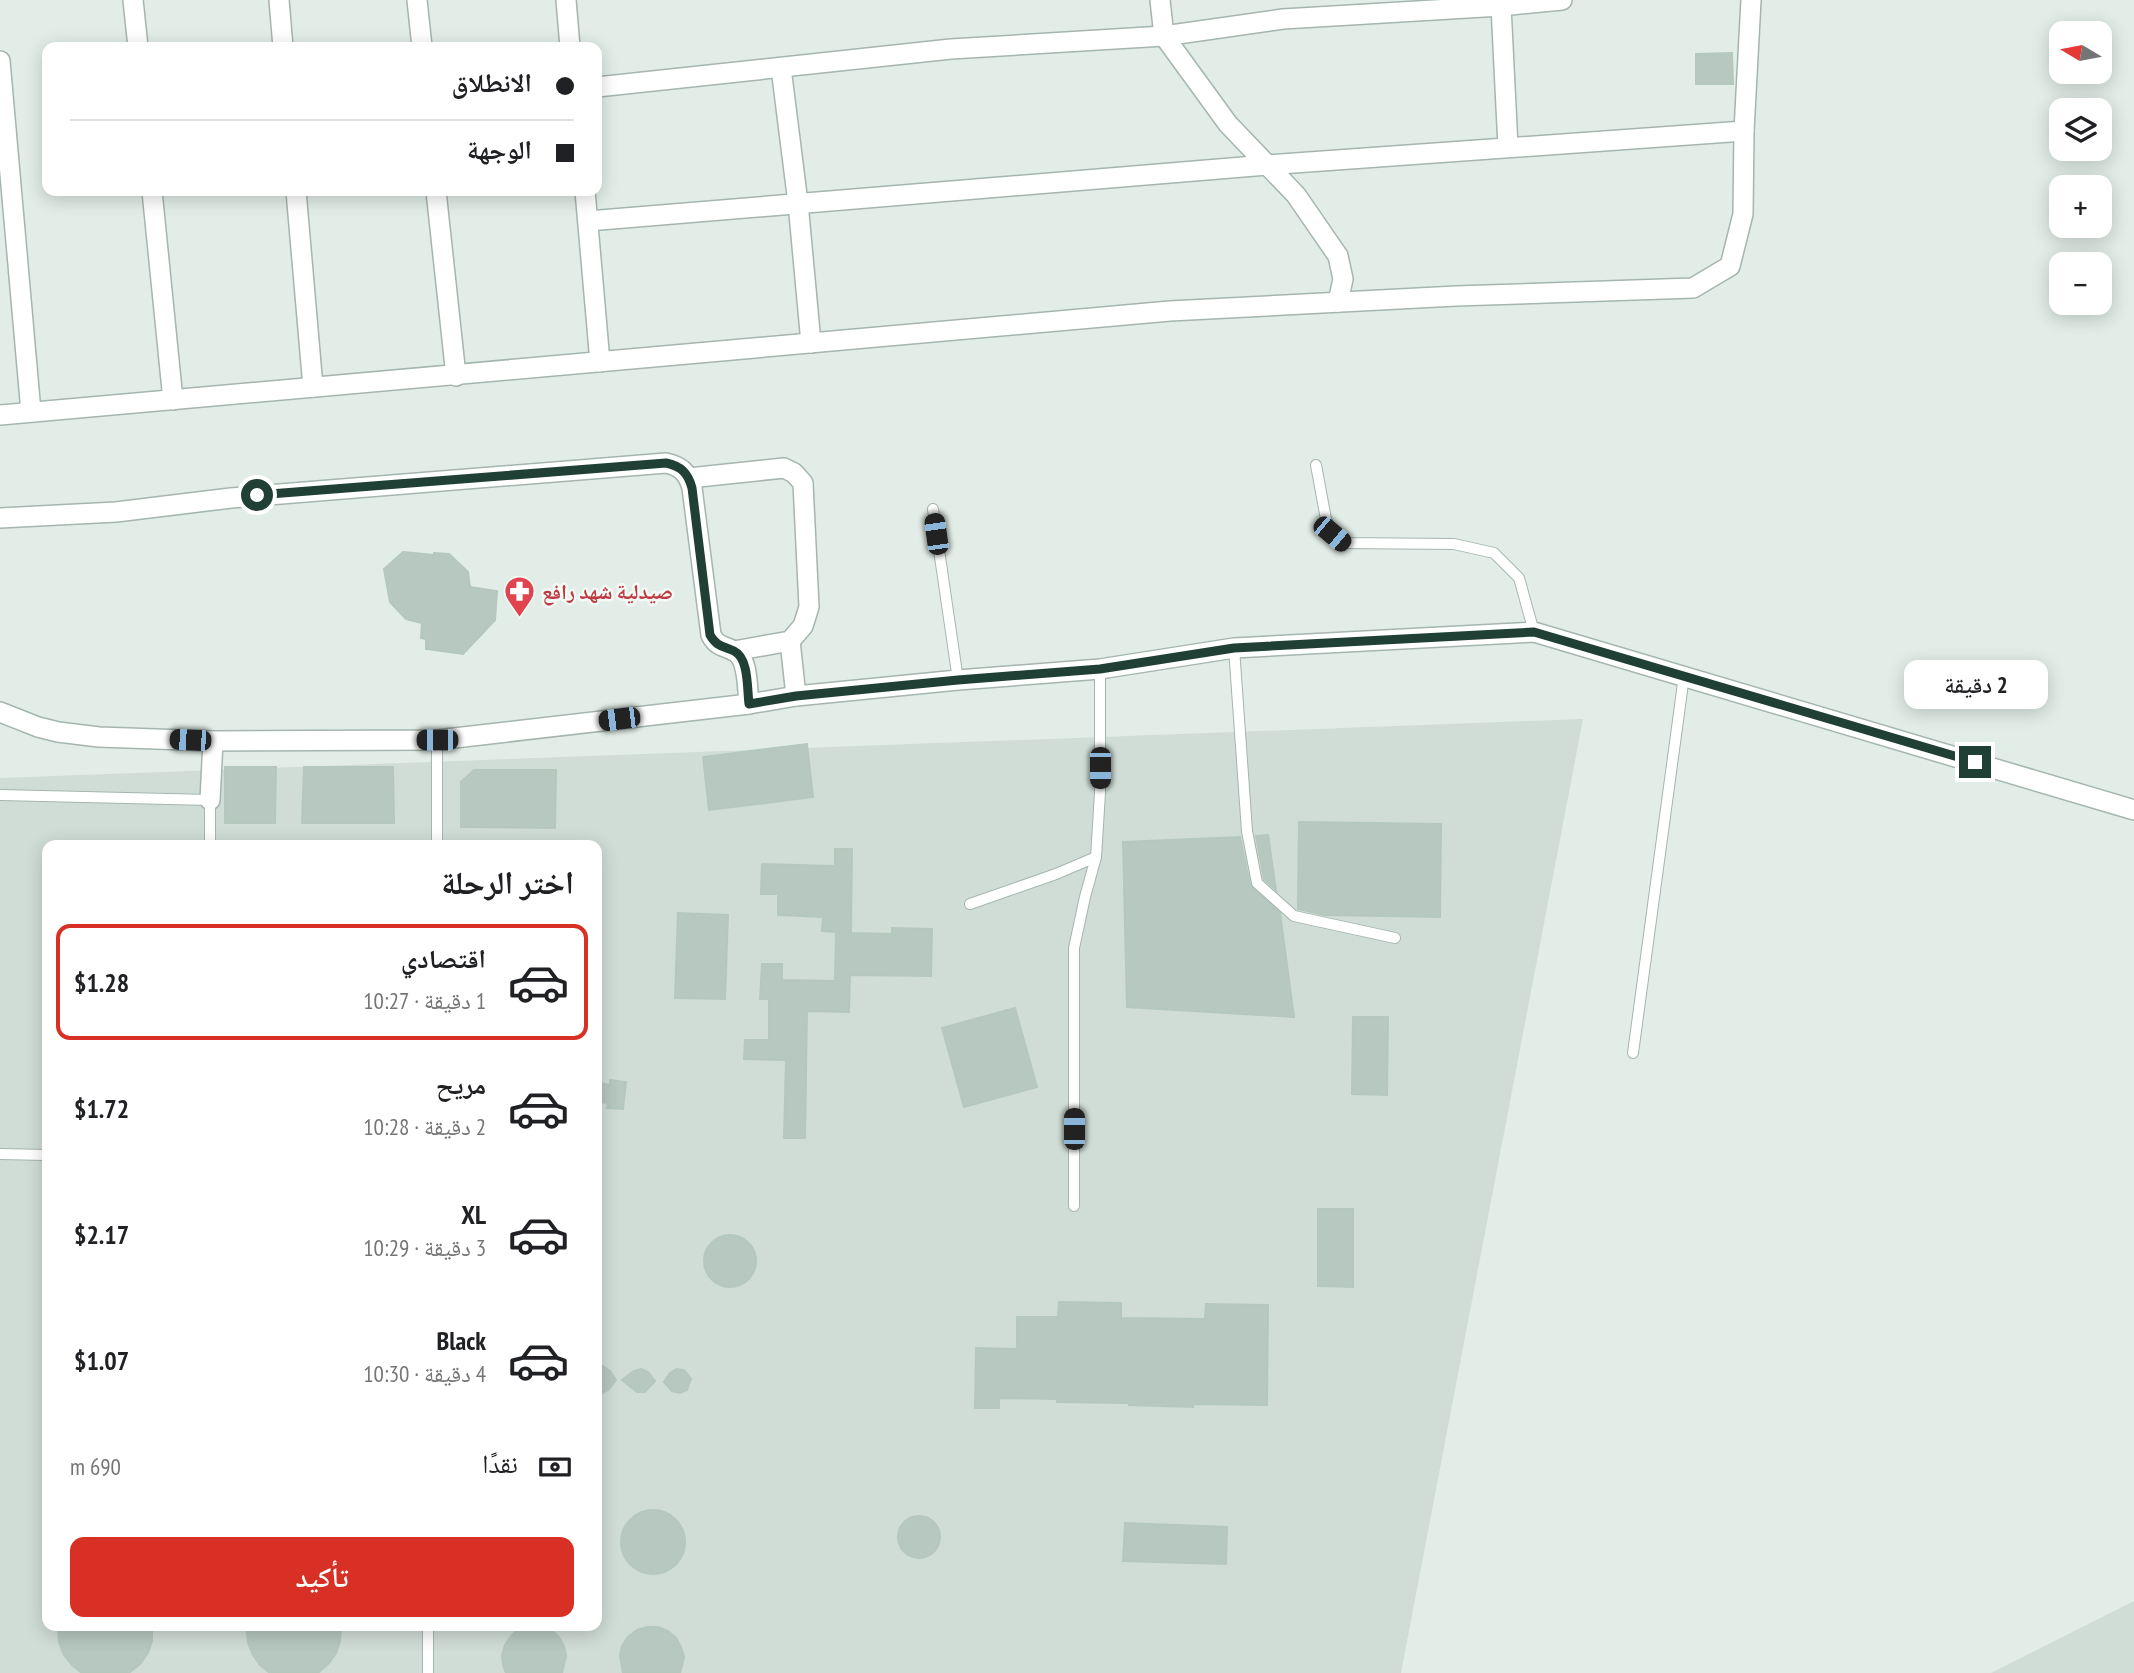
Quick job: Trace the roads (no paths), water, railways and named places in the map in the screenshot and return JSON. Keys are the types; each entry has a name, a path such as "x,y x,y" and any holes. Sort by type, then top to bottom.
{"street":[{"path":"133,0 137,42"},
{"path":"279,0 283,42"},
{"path":"417,0 421,42"},
{"path":"566,0 570,42"},
{"path":"1160,0 1164,36 1228,124 1296,195 1338,256 1343,279 1338,302"},
{"path":"602,86 951,50 1164,36 1283,19 1562,0"},
{"path":"0,415 1170,311 1456,296 1693,288 1730,266 1743,214 1744,131 1751,0"},
{"path":"1501,6 1508,147"},
{"path":"0,61 31,412"},
{"path":"781,68 799,203 811,343"},
{"path":"588,221 1267,165 1744,131"},
{"path":"153,196 173,400"},
{"path":"296,196 313,387"},
{"path":"437,196 456,376"},
{"path":"586,196 600,362"},
{"path":"0,518 116,512 231,498 666,463 684,470 689,478 710,635 720,646 734,651 790,641 803,626 809,607 803,483 794,473 784,468 689,478"},
{"path":"0,712 38,727 78,735 214,741 437,740 749,704 796,696 1100,669 1234,648 1534,632 2134,810"},
{"path":"790,641 796,696"},
{"path":"734,651 743,662 749,704"},
{"path":"210,800 214,741"}],"lane":[{"path":"1316,465 1326,519 1332,534 1343,543 1454,544 1494,553 1520,578 1534,632"},
{"path":"933,509 958,680"},
{"path":"1234,648 1247,831 1257,883 1294,916 1395,938"},
{"path":"1074,1206 1074,948 1096,857 1100,793 1100,669"},
{"path":"1633,1052 1684,675"},
{"path":"437,740 437,840"},
{"path":"0,795 210,800 210,840"},
{"path":"970,904 1096,857"},
{"path":"0,1154 42,1155"},
{"path":"428,1631 428,1673"}],"place":[{"name":"صيدلية شهد رافع","path":"519,619"}]}
